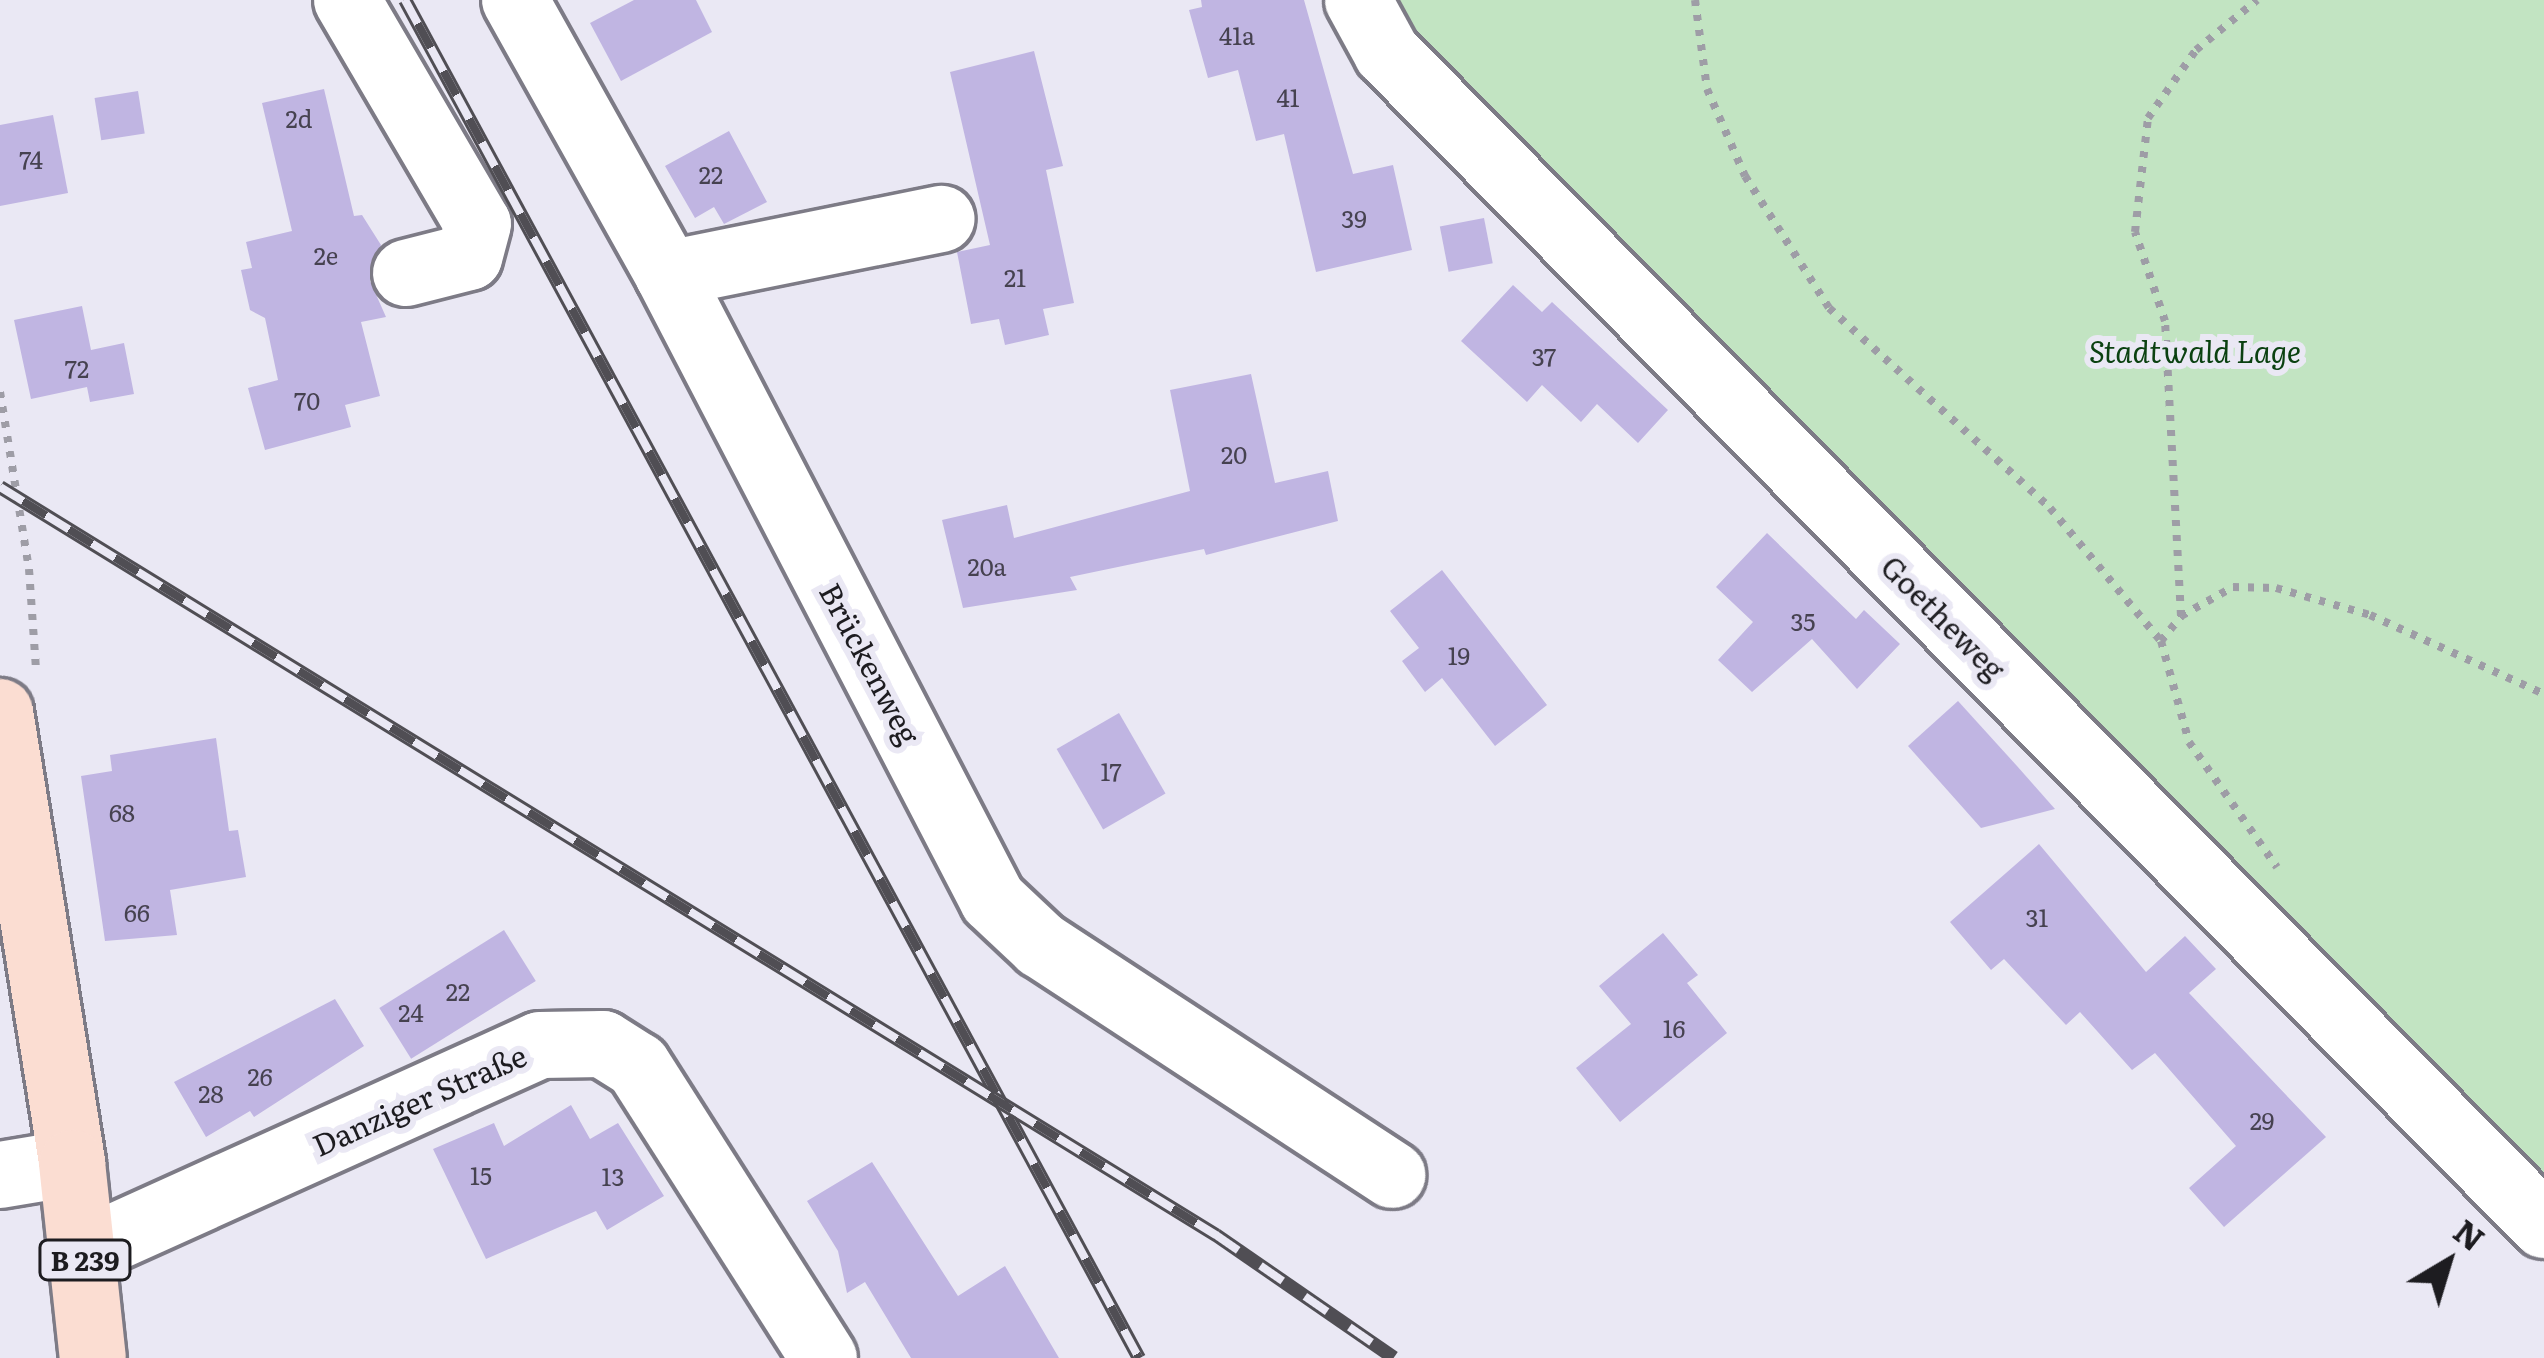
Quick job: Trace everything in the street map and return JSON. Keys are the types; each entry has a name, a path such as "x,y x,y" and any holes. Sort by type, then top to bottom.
{"main road":[{"name":"B 239","path":"0,712 72,1163 93,1358"}],"street":[{"path":"347,0 478,224 469,257 406,273"},
{"name":"Brückenweg","path":"515,0 668,274 993,899 1041,945 1394,1175"},
{"name":"Goetheweg","path":"1358,0 1387,53 2544,1225"},
{"path":"668,274 942,219"},
{"name":"Danziger Straße","path":"84,1251 540,1045 603,1044 638,1066 824,1358"},
{"path":"0,1175 72,1163"}],"path":[{"path":"1695,0 1707,89 1745,176 1829,308 2050,508 2161,641 2189,742 2288,883"},
{"path":"2181,616 2165,321 2134,232 2148,118 2196,50 2257,0"},
{"path":"2161,641 2181,616 2233,586 2276,588 2370,615 2544,694"}],"green space":[{"name":"Stadtwald Lage","path":"1382,0 2544,0 2544,1183 1786,435"}],"building":[{"path":"634,0 696,0 712,32 621,81 590,23"},
{"path":"1201,0 1304,0 1353,174 1393,165 1412,250 1316,272 1284,134 1256,141 1238,70 1208,78 1189,10 1202,7"},
{"path":"1034,51 1063,166 1046,170 1074,303 1043,309 1049,335 1005,345 999,319 971,324 957,252 990,245 950,72"},
{"path":"324,89 354,216 362,215 381,245 370,281 386,317 361,322 380,396 345,405 351,427 265,450 248,388 278,380 265,318 250,310 241,270 252,268 246,242 292,231 262,103"},
{"path":"138,91 145,133 101,140 95,98"},
{"path":"53,115 68,193 0,206 0,125"},
{"path":"729,131 767,202 724,224 714,207 695,218 665,166"},
{"path":"1484,218 1493,263 1449,272 1440,227"},
{"path":"1513,285 1542,312 1552,302 1668,410 1638,443 1597,404 1581,422 1542,385 1527,402 1461,341"},
{"path":"82,306 91,350 124,343 134,394 90,402 87,387 31,399 14,320"},
{"path":"1251,374 1275,483 1328,471 1338,521 1206,555 1204,549 1070,577 1077,590 963,608 942,520 1007,505 1014,538 1190,491 1170,390"},
{"path":"1767,533 1856,619 1864,610 1900,644 1857,689 1812,639 1752,692 1718,660 1753,622 1716,587"},
{"path":"1442,570 1547,705 1495,746 1442,678 1425,692 1402,661 1419,648 1390,611"},
{"path":"1958,701 2055,809 1981,828 1908,746"},
{"path":"1119,713 1166,794 1103,830 1057,749"},
{"path":"216,738 229,831 238,830 246,877 170,890 177,935 105,941 81,776 112,771 110,755"},
{"path":"2039,844 2146,972 2185,936 2216,969 2189,993 2326,1137 2224,1227 2189,1188 2236,1146 2155,1053 2132,1070 2080,1012 2066,1025 2004,959 1991,970 1950,922"},
{"path":"504,930 536,981 411,1059 379,1008"},
{"path":"1663,933 1698,975 1687,983 1727,1033 1620,1122 1576,1068 1631,1024 1599,986"},
{"path":"335,999 364,1046 254,1117 250,1111 206,1137 174,1082"},
{"path":"571,1105 590,1139 618,1123 664,1196 607,1230 596,1211 486,1259 433,1149 494,1123 504,1146"},
{"path":"872,1162 958,1296 1005,1266 1059,1358 911,1358 865,1282 847,1293 838,1251 807,1201"}],"railway":[{"path":"405,0 1139,1358"},
{"path":"0,487 1216,1235 1394,1358"}]}
